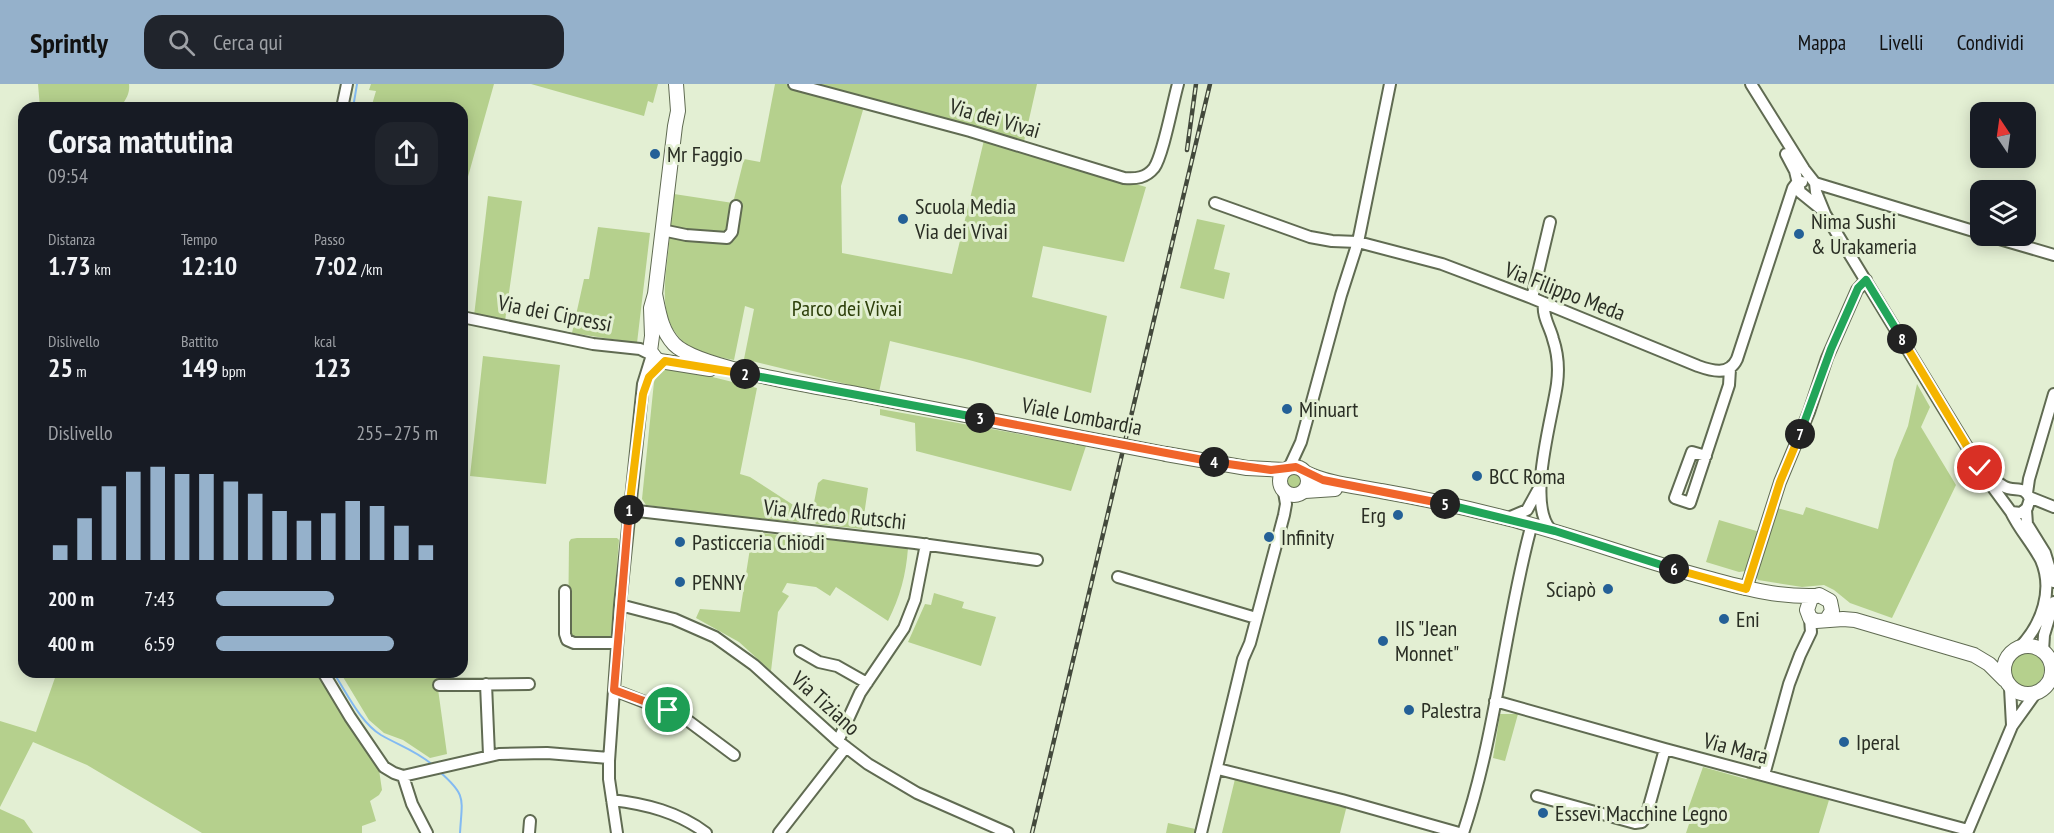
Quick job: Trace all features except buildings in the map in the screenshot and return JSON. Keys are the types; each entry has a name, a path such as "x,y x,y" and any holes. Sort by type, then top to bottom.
{"main road":[{"path":"672,84 675,126"},
{"path":"655,294 663,329 672,341 674,354 665,361 660,361 648,348 651,308 655,294 678,111 676,84"},
{"path":"648,348 661,336 672,341"},
{"name":"Viale Lombardia","path":"672,341 697,357 768,377"},
{"name":"Viale Lombardia","path":"665,361 768,377 1247,468 1266,474 1291,491"},
{"path":"1291,491 1280,476 1287,469 1296,467 1323,480 1404,495 1550,529 1625,555"},
{"name":"Viale Lombardia","path":"1247,468 1287,469"},
{"path":"1291,491 1308,484 1305,472"},
{"path":"1291,491 1333,488 1366,493 1530,531 1777,596 1795,602 1816,617 1855,620 1974,655 1989,664 2008,684 2022,694 2044,690 2051,679 2053,666 2049,657 2036,647 1994,655 1974,655"},
{"path":"1777,596 1827,598 1855,620"},
{"path":"1815,596 1808,602 1816,617"},
{"path":"1816,617 1833,611 1832,604"},
{"path":"2008,684 2004,665 2016,649"}],"street":[{"path":"343,102 347,84"},
{"name":"Via dei Vivai","path":"794,84 970,131 1124,178 1138,178 1149,173 1158,161 1178,84"},
{"path":"1305,472 1300,458 1301,442 1341,295 1358,242 1390,84"},
{"path":"1744,84 1987,479 2005,501 2040,558 2046,586 2046,601 2031,635 2016,649"},
{"path":"1751,84 1804,169 1808,188"},
{"path":"1706,456 1729,385 1730,369 1742,347 1793,186 1838,190 1970,230"},
{"name":"Via Filippo Meda","path":"1215,203 1310,237 1358,242 1436,262 1532,298 1703,368 1716,371 1730,369"},
{"path":"662,230 686,236 727,238 732,232 736,206"},
{"path":"1532,298 1550,222"},
{"path":"2023,246 2054,255"},
{"path":"1746,589 1780,482 1808,417 1825,364 1858,288 1866,280"},
{"path":"1544,303 1544,312 1556,348 1558,371 1540,487 1541,513 1550,529"},
{"name":"Via dei Cipressi","path":"468,318 586,343 648,348"},
{"path":"617,833 609,758 629,510 648,348"},
{"path":"643,394 649,377 665,361"},
{"path":"2011,512 2019,513 2054,394"},
{"path":"1287,469 1301,442"},
{"path":"1973,454 1994,480 2024,497"},
{"path":"1507,518 1520,515 1527,510 1540,487"},
{"path":"1201,833 1243,659 1250,643 1291,491"},
{"path":"2005,501 2007,493 2054,507"},
{"path":"2024,497 2027,524 2054,564"},
{"name":"Via Alfredo Rutschi","path":"629,510 926,544 1037,560"},
{"path":"1222,770 1461,833 1478,782 1519,575 1530,531"},
{"path":"779,833 842,744 867,683 904,628 915,600 926,544"},
{"path":"2045,553 2054,582"},
{"path":"1118,577 1256,618"},
{"path":"565,591 567,640 574,643 617,643"},
{"name":"Via Tiziano","path":"620,605 674,619 719,640 767,676 842,744 868,764 903,785 1008,833"},
{"path":"2043,651 2044,635 2053,606"},
{"path":"1764,775 1790,684 1816,617"},
{"path":"1207,833 1249,661 1250,643"},
{"path":"800,651 819,662 837,666 867,683"},
{"path":"327,678 380,761 389,770 403,776 489,755 547,753 609,758"},
{"path":"486,684 489,755"},
{"path":"439,685 529,684"},
{"path":"2008,684 2013,703 2012,726"},
{"path":"614,690 683,717 734,755"},
{"path":"1968,832 2012,726 2044,690"},
{"name":"Via Mara","path":"1495,701 1968,832"},
{"path":"1537,796 1642,822 1646,817 1665,749"},
{"path":"403,776 411,804 427,833"},
{"path":"612,800 656,808 687,821 706,833"},
{"path":"529,833 530,821"}],"green space":[{"path":"38,84 129,84 128,95 124,102 40,102"},
{"path":"371,84 494,84 468,177 468,102 373,102 376,91 369,90"},
{"path":"531,84 658,84 653,103 648,101 644,116"},
{"name":"Parco dei Vivai","path":"775,84 811,89 795,84 1037,84 1023,146 1061,163 1146,187 1124,262 1043,246 1032,297 1107,316 1091,393 890,341 879,392 744,359 754,309 745,306 734,360 706,354 690,347 672,328 666,305 665,280 674,194 733,203 744,159 760,162","holes":["865,103 985,136 952,274 842,253 841,186"]},
{"path":"488,196 522,201 505,321 474,316"},
{"path":"1197,219 1225,225 1214,269 1230,273 1224,299 1180,288"},
{"path":"598,227 650,233 637,343 572,333 584,279 589,279"},
{"path":"483,356 560,365 546,484 470,476"},
{"path":"676,368 757,388 740,474 750,477 801,510 799,522 646,505 642,499 654,382 662,371"},
{"path":"1917,384 1930,407 1921,427 1956,485 1892,618 1850,603 1824,585 1802,587 1758,580 1754,573 1777,508 1803,515 1806,507 1878,529 1894,460 1908,426"},
{"path":"880,409 1086,446 1071,491 916,451 915,423 880,415"},
{"path":"1290,473 1296,473 1301,481 1299,487 1290,489 1285,484 1285,478"},
{"path":"823,479 868,488 862,529 816,524 811,517 818,483"},
{"path":"1719,520 1760,532 1746,571 1739,572 1706,562"},
{"path":"761,533 908,548 902,586 888,621 836,587 830,596 816,587 787,583 782,592 789,596 778,612 771,671 739,642 696,618 700,609 740,612 751,542"},
{"path":"577,538 617,538 619,540 611,638 571,639 568,636 569,542"},
{"path":"934,593 964,602 962,608 996,617 981,666 908,642 925,604 931,605"},
{"path":"2027,653 2039,658 2044,670 2039,682 2027,687 2015,682 2010,670 2015,658"},
{"path":"55,678 324,678 378,763 382,790 370,801 376,821 362,826 362,833 202,833 87,765 33,742 0,807 0,721 36,732"},
{"path":"344,678 439,678 438,689 447,754 430,758 403,740 384,733 369,720"},
{"path":"1500,714 1518,714 1505,761 1493,758"},
{"path":"1703,767 1746,779 1749,777 1829,800 1819,833 1686,833 1692,815 1687,812"},
{"path":"1235,779 1347,805 1340,833 1222,833"},
{"path":"0,809 24,820 33,833 0,833"},
{"path":"1168,823 1200,830 1199,833 1166,833"}],"waterway":[{"path":"354,102 357,84"},
{"path":"337,678 360,715 373,729 421,756 434,766"},
{"path":"440,772 455,787 461,798 460,833"}],"railway":[{"path":"1187,150 1196,84"},
{"path":"1032,833 1210,84"}],"place":[{"name":"Mr Faggio","path":"655,154"},
{"name":"Scuola Media Via dei Vivai","path":"903,219"},
{"name":"Nima Sushi & Urakameria","path":"1799,234"},
{"name":"Minuart","path":"1287,409"},
{"name":"BCC Roma","path":"1477,476"},
{"name":"Erg","path":"1398,515"},
{"name":"Infinity","path":"1269,537"},
{"name":"Pasticceria Chiodi","path":"680,542"},
{"name":"PENNY","path":"680,582"},
{"name":"Sciapò","path":"1608,589"},
{"name":"Eni","path":"1724,619"},
{"name":"IIS \"Jean Monnet\"","path":"1383,641"},
{"name":"Palestra","path":"1409,710"},
{"name":"Iperal","path":"1844,742"},
{"name":"Essevi Macchine Legno","path":"1543,813"}],"route":[{"path":"668,710 614,690 629,510 643,394 649,377 665,361 768,377 1247,468 1285,470 1296,467 1323,480 1404,495 1550,529 1625,555 1746,589 1780,482 1808,417 1822,370 1858,288 1866,280 1980,468"}]}
